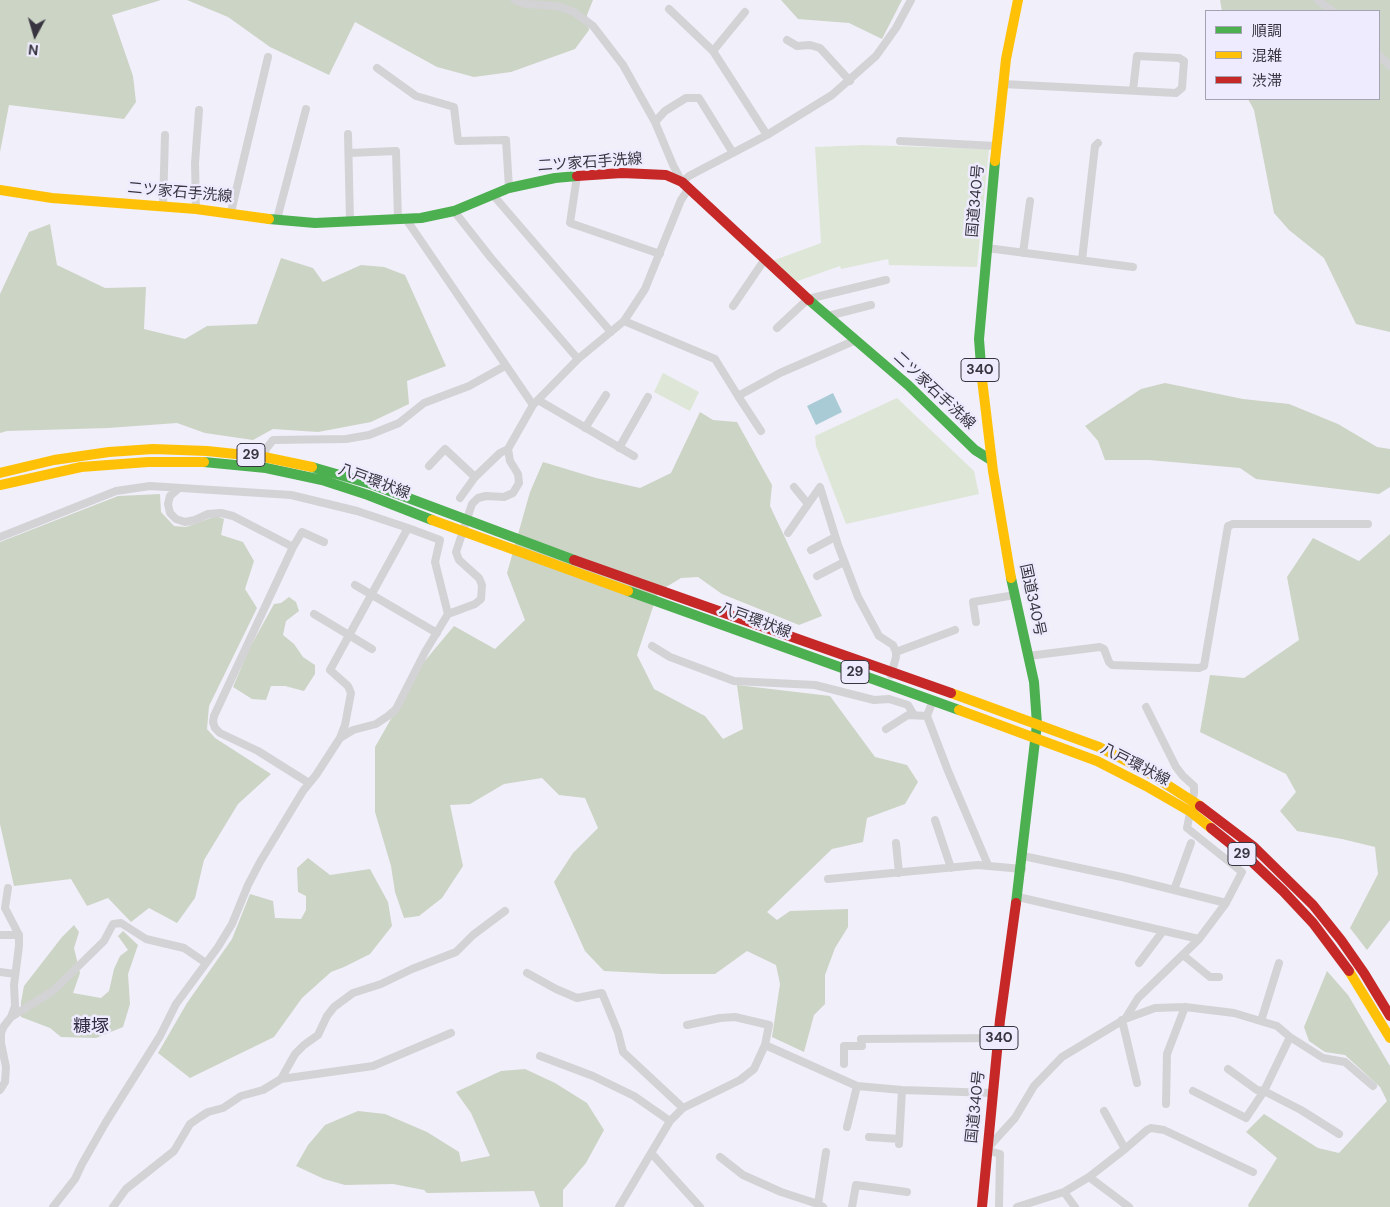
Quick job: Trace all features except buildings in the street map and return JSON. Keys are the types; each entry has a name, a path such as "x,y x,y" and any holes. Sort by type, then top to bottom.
{"main road":[{"name":"国道340号","path":"982,1207 986,1150 1024,856 1037,724 1034,682 1008,564 991,460 978,355 996,146 1006,59 1018,0"},
{"name":"二ツ家石手洗線","path":"0,190 52,198 231,212 315,223 402,220 454,211 509,188 536,181 622,173 666,175 686,185 808,299 908,385 975,450 991,460"},
{"name":"八戸環状線","path":"0,473 54,460 109,452 153,449 264,457 326,470 371,484 888,684 1036,737 1105,766 1146,786 1191,812 1247,857 1313,923 1346,966 1390,1038"},
{"name":"八戸環状線","path":"0,485 81,467 148,462 212,462 266,468 322,480 368,495 489,542 892,672 1099,747 1144,770 1193,800 1254,847 1313,905 1364,973 1390,1016"}],"street":[{"path":"515,0 525,4 557,6 574,12 593,26 623,64 655,122 673,165 686,185"},
{"path":"460,498 475,478 500,453 508,448 535,403 578,359 624,321 645,289 689,176 767,135 832,95 850,81 886,44 911,0"},
{"path":"1318,0 1331,10"},
{"path":"669,9 713,51 767,135"},
{"path":"713,51 745,12"},
{"path":"787,40 797,46 810,45 820,48 850,81"},
{"path":"1003,84 1133,90 1179,92 1182,88 1184,61 1179,58 1137,56 1133,90"},
{"path":"1380,56 1390,66"},
{"path":"231,212 268,57"},
{"path":"377,68 416,96 454,108 458,142 506,140 509,188"},
{"path":"655,122 664,110 686,98 699,98 733,153"},
{"path":"277,219 306,109"},
{"path":"196,209 199,110"},
{"path":"348,134 350,222"},
{"path":"163,206 164,135"},
{"path":"900,141 996,146"},
{"path":"1082,260 1095,146 1098,144"},
{"path":"349,153 396,151 402,220 460,296 505,366 535,403 585,428 634,456"},
{"path":"577,176 570,223 660,254"},
{"path":"493,195 611,332"},
{"path":"1023,253 1030,201"},
{"path":"454,211 491,258 578,359"},
{"path":"987,248 1134,267"},
{"path":"734,306 765,259"},
{"path":"778,328 808,299 886,280"},
{"path":"828,316 871,304"},
{"path":"624,321 714,359 761,431"},
{"path":"738,396 780,373 856,340"},
{"path":"264,457 266,450 273,440 346,439 370,435 399,423 424,404 469,386 505,366"},
{"path":"585,428 606,395"},
{"path":"619,448 648,397"},
{"path":"340,738 353,730 376,724 388,716 396,708 425,652 448,614 475,604 481,599 482,585 479,578 459,560 456,552 465,520 472,504 478,498 486,496 504,497 513,493 519,483 518,474 510,461 508,448"},
{"path":"429,466 445,450 475,478"},
{"path":"0,537 116,491 150,486 291,495 357,511 440,540 434,562 448,614"},
{"path":"794,487 808,504"},
{"path":"788,533 820,487 835,537 858,597 879,636 893,645 896,652 888,684"},
{"path":"178,489 170,496 168,504 170,513 176,519 185,522 208,514 222,513 233,516 293,547"},
{"path":"1028,656 1100,647 1104,649 1112,665 1198,668 1204,666 1228,526 1234,524 1368,524"},
{"path":"53,1207 75,1179 106,1122 160,1036 176,1004 232,924 260,862 303,790 340,738 345,725 351,694 348,686 330,670 408,528"},
{"path":"309,784 258,751 220,733 215,728 213,722 214,716 293,547 302,532 324,542"},
{"path":"811,550 835,537"},
{"path":"817,576 844,562"},
{"path":"355,585 437,633"},
{"path":"976,622 973,602 1015,595"},
{"path":"314,614 372,649"},
{"path":"896,652 954,630"},
{"path":"652,646 670,657 734,681 815,685 874,700 889,699 908,705 914,715"},
{"path":"933,700 928,716 948,772 988,865"},
{"path":"1137,1082 1124,1020 1138,998 1199,939 1226,903 1242,872 1187,828 1194,786 1176,767 1146,707"},
{"path":"886,729 906,715 928,716"},
{"path":"935,820 951,868"},
{"path":"896,843 900,873"},
{"path":"1174,890 1192,843"},
{"path":"1024,856 1226,903"},
{"path":"828,879 988,865 1022,869"},
{"path":"0,1090 6,1067 1,1033 11,1017 15,1006 15,974 19,946 19,935 5,908 8,888"},
{"path":"1018,897 1199,939"},
{"path":"281,1079 295,1054 318,1035 326,1016 334,1007 353,993 381,984 412,969 456,952 473,935 505,911"},
{"path":"11,1017 53,991 104,941 113,924 121,922 146,939 184,948 206,963"},
{"path":"1140,963 1163,930"},
{"path":"0,935 19,935"},
{"path":"1183,955 1210,977 1219,977"},
{"path":"1262,1021 1279,963"},
{"path":"0,972 15,974"},
{"path":"527,973 577,998 602,993 618,1032 623,1052 683,1108"},
{"path":"1166,1104 1167,1054 1185,1007"},
{"path":"999,1207 1000,1154 986,1150 1015,1118 1034,1086 1062,1057 1124,1020 1155,1008 1185,1007 1234,1013 1277,1026 1290,1037 1323,1058 1345,1062 1373,1086"},
{"path":"619,1207 670,1121 683,1108 740,1080 754,1069 765,1045 769,1025 734,1018 720,1018 687,1025"},
{"path":"113,1207 126,1190 174,1151 190,1124 208,1112 222,1108 241,1096 263,1090 281,1079 373,1066 451,1033"},
{"path":"1193,1091 1246,1118 1264,1091 1290,1037"},
{"path":"844,1064 844,1046 862,1046 862,1039 999,1038"},
{"path":"765,1045 857,1086 902,1090 993,1093"},
{"path":"540,1056 593,1076 634,1096 670,1121"},
{"path":"1228,1069 1257,1090 1264,1091 1301,1110 1339,1134"},
{"path":"847,1127 857,1086"},
{"path":"869,1137 899,1141 902,1090"},
{"path":"1104,1111 1125,1149"},
{"path":"1017,1207 1064,1192 1090,1177 1147,1130 1152,1128 1164,1130 1253,1172"},
{"path":"720,1157 743,1174 781,1192 820,1205 826,1152"},
{"path":"652,1154 700,1207"},
{"path":"1090,1177 1129,1207"},
{"path":"852,1207 856,1185 907,1192"},
{"path":"1064,1192 1075,1207"}],"green space":[{"path":"0,0 161,0 112,15 133,76 136,102 124,119 9,105 0,152"},
{"path":"187,0 593,0 587,15 589,30 575,49 511,72 474,77 437,67 355,22 329,75 270,47 228,17"},
{"path":"781,0 902,0 882,39 849,23 798,19"},
{"path":"1220,0 1390,0 1390,332 1356,324 1324,258 1289,230 1274,213 1254,110 1249,100 1380,100 1380,10 1222,10"},
{"path":"863,145 989,149 977,267 889,265 888,259 841,269 840,266 795,282 772,261 821,243 815,147"},
{"path":"50,224 57,265 105,288 146,287 144,329 185,339 207,326 257,324 281,258 313,268 323,282 361,265 384,267 405,275 446,366 407,381 409,404 371,422 318,432 273,429 253,440 205,433 177,423 108,428 7,431 0,433 0,294 29,232"},
{"path":"663,373 699,392 690,411 654,392"},
{"path":"1165,383 1243,399 1289,404 1338,424 1377,447 1390,449 1390,487 1379,494 1256,479 1240,468 1149,460 1105,460 1098,441 1085,426 1141,389"},
{"path":"897,398 974,471 979,494 846,524 816,446 815,436"},
{"path":"700,412 713,420 737,422 772,485 770,506 822,616 799,625 722,594 698,577 681,578 658,592 637,655 654,689 705,716 723,739 743,729 737,685 830,696 875,757 907,765 918,782 905,804 867,818 863,842 832,849 767,912 777,920 790,911 848,909 848,927 835,948 825,975 825,1004 814,1015 804,1052 772,1037 780,984 776,965 747,951 715,974 663,974 604,971 585,951 554,882 573,853 598,828 585,798 559,795 542,778 504,784 470,804 450,805 463,866 442,898 419,916 404,918 395,892 391,866 375,812 375,747 423,663 454,626 495,649 525,620 507,573 530,492 543,462 596,478 640,488 671,473"},
{"path":"160,494 161,512 174,526 186,527 216,516 224,519 221,535 243,542 254,561 245,589 257,608 209,706 207,729 215,738 271,774 238,804 204,860 195,898 177,923 149,908 131,922 108,898 87,906 71,879 14,886 0,824 0,542 118,496"},
{"path":"1390,534 1390,920 1367,950 1350,928 1378,874 1375,847 1297,831 1280,811 1296,792 1286,774 1200,732 1210,675 1244,678 1299,640 1287,577 1313,538 1359,561"},
{"path":"289,597 296,602 299,611 286,621 283,635 294,644 303,657 315,665 315,674 304,691 285,686 271,686 266,700 252,699 233,687 249,649 274,604 281,603"},
{"path":"308,858 330,875 370,869 388,902 392,926 370,954 331,972 302,998 274,1037 190,1078 158,1053 187,1003 232,939 250,894 273,901 275,918 301,919 306,910 306,896 298,892 297,868"},
{"path":"74,925 79,932 74,948 80,973 73,993 101,998 109,991 114,969 120,956 128,950 118,936 123,931 138,945 128,974 130,1004 123,1027 96,1038 61,1037 50,1028 21,1017 24,986 62,937"},
{"path":"1327,971 1348,995 1390,1066 1390,1207 1249,1207 1248,1205 1277,1158 1246,1132 1264,1114 1318,1148 1339,1153 1387,1101 1380,1087 1345,1055 1325,1052 1309,1041 1304,1027"},
{"path":"525,1069 555,1083 587,1103 604,1130 586,1163 563,1190 563,1207 540,1207 534,1191 427,1193 424,1190 393,1184 345,1185 324,1179 296,1166 308,1145 325,1125 358,1111 385,1114 427,1132 459,1152 461,1162 490,1156 471,1113 456,1092 501,1071"}],"water":[{"path":"833,393 842,412 816,425 807,406"}],"traffic: fast":[{"path":"982,379 979,339 995,161"},
{"path":"269,219 315,223 421,218 454,211 509,188 555,178 577,176"},
{"path":"809,300 908,385 975,450 991,460"},
{"path":"204,462 266,468 322,480 368,495 432,520"},
{"path":"312,467 371,484 574,560"},
{"path":"1011,578 1034,682 1037,724 1016,903"},
{"path":"628,591 959,710"}],"traffic: slow":[{"path":"995,161 1006,59 1018,0"},
{"path":"0,190 52,198 196,209 269,219"},
{"path":"982,379 993,471 1011,578"},
{"path":"0,473 54,460 109,452 153,449 207,451 264,457 312,467"},
{"path":"0,485 81,467 148,462 204,462"},
{"path":"432,520 628,591"},
{"path":"951,693 1099,747 1144,770 1200,806"},
{"path":"959,710 1097,761 1191,812 1211,828"},
{"path":"1349,971 1390,1038"}],"traffic: jam":[{"path":"577,176 622,173 666,175 682,182 809,300"},
{"path":"574,560 951,693"},
{"path":"1200,806 1254,847 1313,905 1364,973 1390,1016"},
{"path":"1211,828 1247,857 1283,891 1313,923 1349,971"},
{"path":"982,1207 1000,1020 1016,903"}],"district":[{"name":"糠塚","path":"91,1027"}]}
